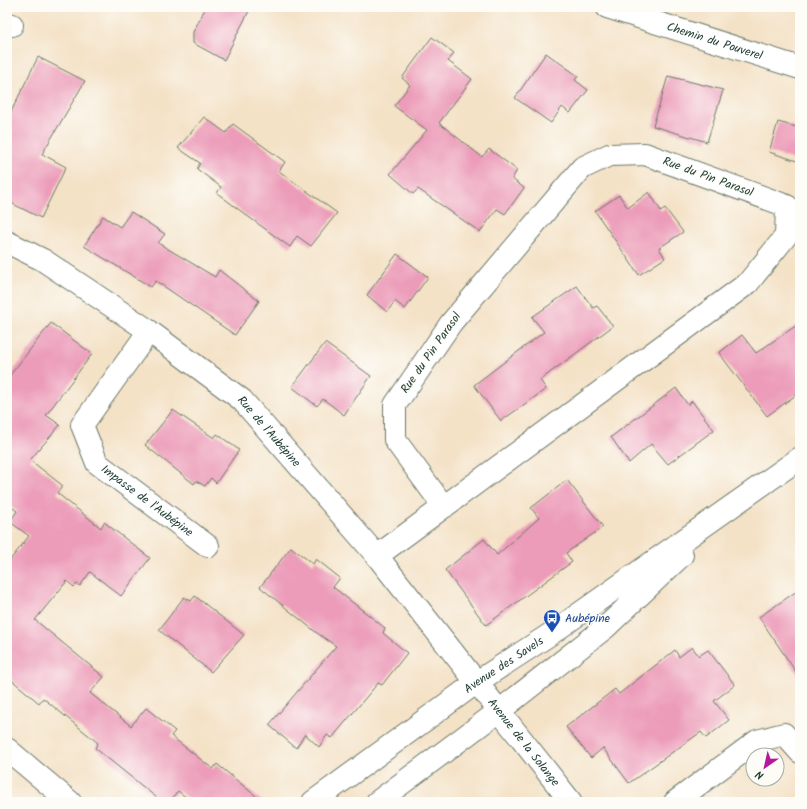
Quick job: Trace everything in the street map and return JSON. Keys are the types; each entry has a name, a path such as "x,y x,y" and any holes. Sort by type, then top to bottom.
{"street":[{"name":"Chemin du Pouverel","path":"607,7 800,68"},
{"name":"Rue du Pin Parasol","path":"377,556 444,507 748,283 786,236 787,206 645,154 609,155 582,168 451,323 395,405 395,440 444,507"},
{"name":"Rue de l'Aubépine","path":"7,242 43,260 149,331 242,400 287,450 377,556 476,682"},
{"name":"Impasse de l'Aubépine","path":"149,331 82,425 97,463 208,546"},
{"name":"Avenue des Savels","path":"313,802 476,682 552,633 800,458"},
{"name":"Avenue des Savels","path":"376,802 499,711 606,627 736,503"},
{"name":"Avenue de la Solange","path":"476,682 571,802"},
{"path":"675,802 757,741 784,734 800,752"},
{"path":"7,748 70,802"}],"building":[{"path":"206,7 251,7 224,60 193,43 193,32"},
{"path":"432,37 454,53 448,61 472,79 439,123 482,157 489,149 517,170 512,179 524,188 505,214 497,209 480,232 418,189 413,194 390,174 427,130 394,106 410,85 402,78"},
{"path":"546,53 578,76 575,80 588,90 570,113 562,107 551,123 515,98"},
{"path":"38,57 85,81 42,154 66,167 41,218 7,201 7,120"},
{"path":"668,76 723,90 707,142 653,126"},
{"path":"204,117 226,133 233,124 285,162 279,171 337,213 311,246 297,236 290,247 246,215 217,193 221,187 197,169 200,163 178,148"},
{"path":"778,122 800,128 800,162 769,152"},
{"path":"649,192 661,211 665,208 683,232 659,248 665,258 639,275 595,211 619,195 628,208"},
{"path":"131,212 165,234 158,243 215,277 219,270 259,301 235,335 156,281 151,287 84,246 103,216 120,227"},
{"path":"397,254 428,277 405,309 395,301 387,312 367,295"},
{"path":"577,286 593,308 597,306 613,326 540,380 546,389 501,421 474,385 544,332 532,317"},
{"path":"51,323 92,354 46,415 60,425 30,460 63,486 57,493 101,528 104,522 150,558 121,596 90,572 80,586 77,584 74,587 67,581 35,620 104,677 90,693 131,726 146,708 175,731 171,736 213,769 217,764 263,802 192,802 178,791 169,802 162,802 95,748 98,743 43,698 39,703 7,676 7,598 12,602 7,597 7,564 29,536 10,522 17,511 7,504 7,379"},
{"path":"800,323 800,392 767,416 719,353 742,335 756,353"},
{"path":"325,343 371,376 344,415 323,399 317,406 292,387"},
{"path":"676,388 688,405 692,401 714,430 668,464 651,444 629,463 611,437"},
{"path":"173,410 214,438 217,434 239,450 216,483 211,478 205,486 196,481 194,484 145,445"},
{"path":"567,480 603,527 566,553 572,562 486,625 445,570 484,539 497,555 539,518 531,508"},
{"path":"291,547 313,564 316,559 340,578 333,587 385,628 383,633 407,653 382,685 378,683 332,738 327,735 319,747 305,734 296,748 269,725 336,646 317,633 260,587"},
{"path":"800,589 800,678 759,617"},
{"path":"195,596 244,635 211,672 159,630 184,597 191,601"},
{"path":"692,647 699,656 708,650 735,685 714,701 729,720 706,738 701,732 629,783 603,748 591,758 566,727 615,689 619,694 675,650 679,657"}],"place":[{"name":"Aubépine","path":"552,633"}]}
